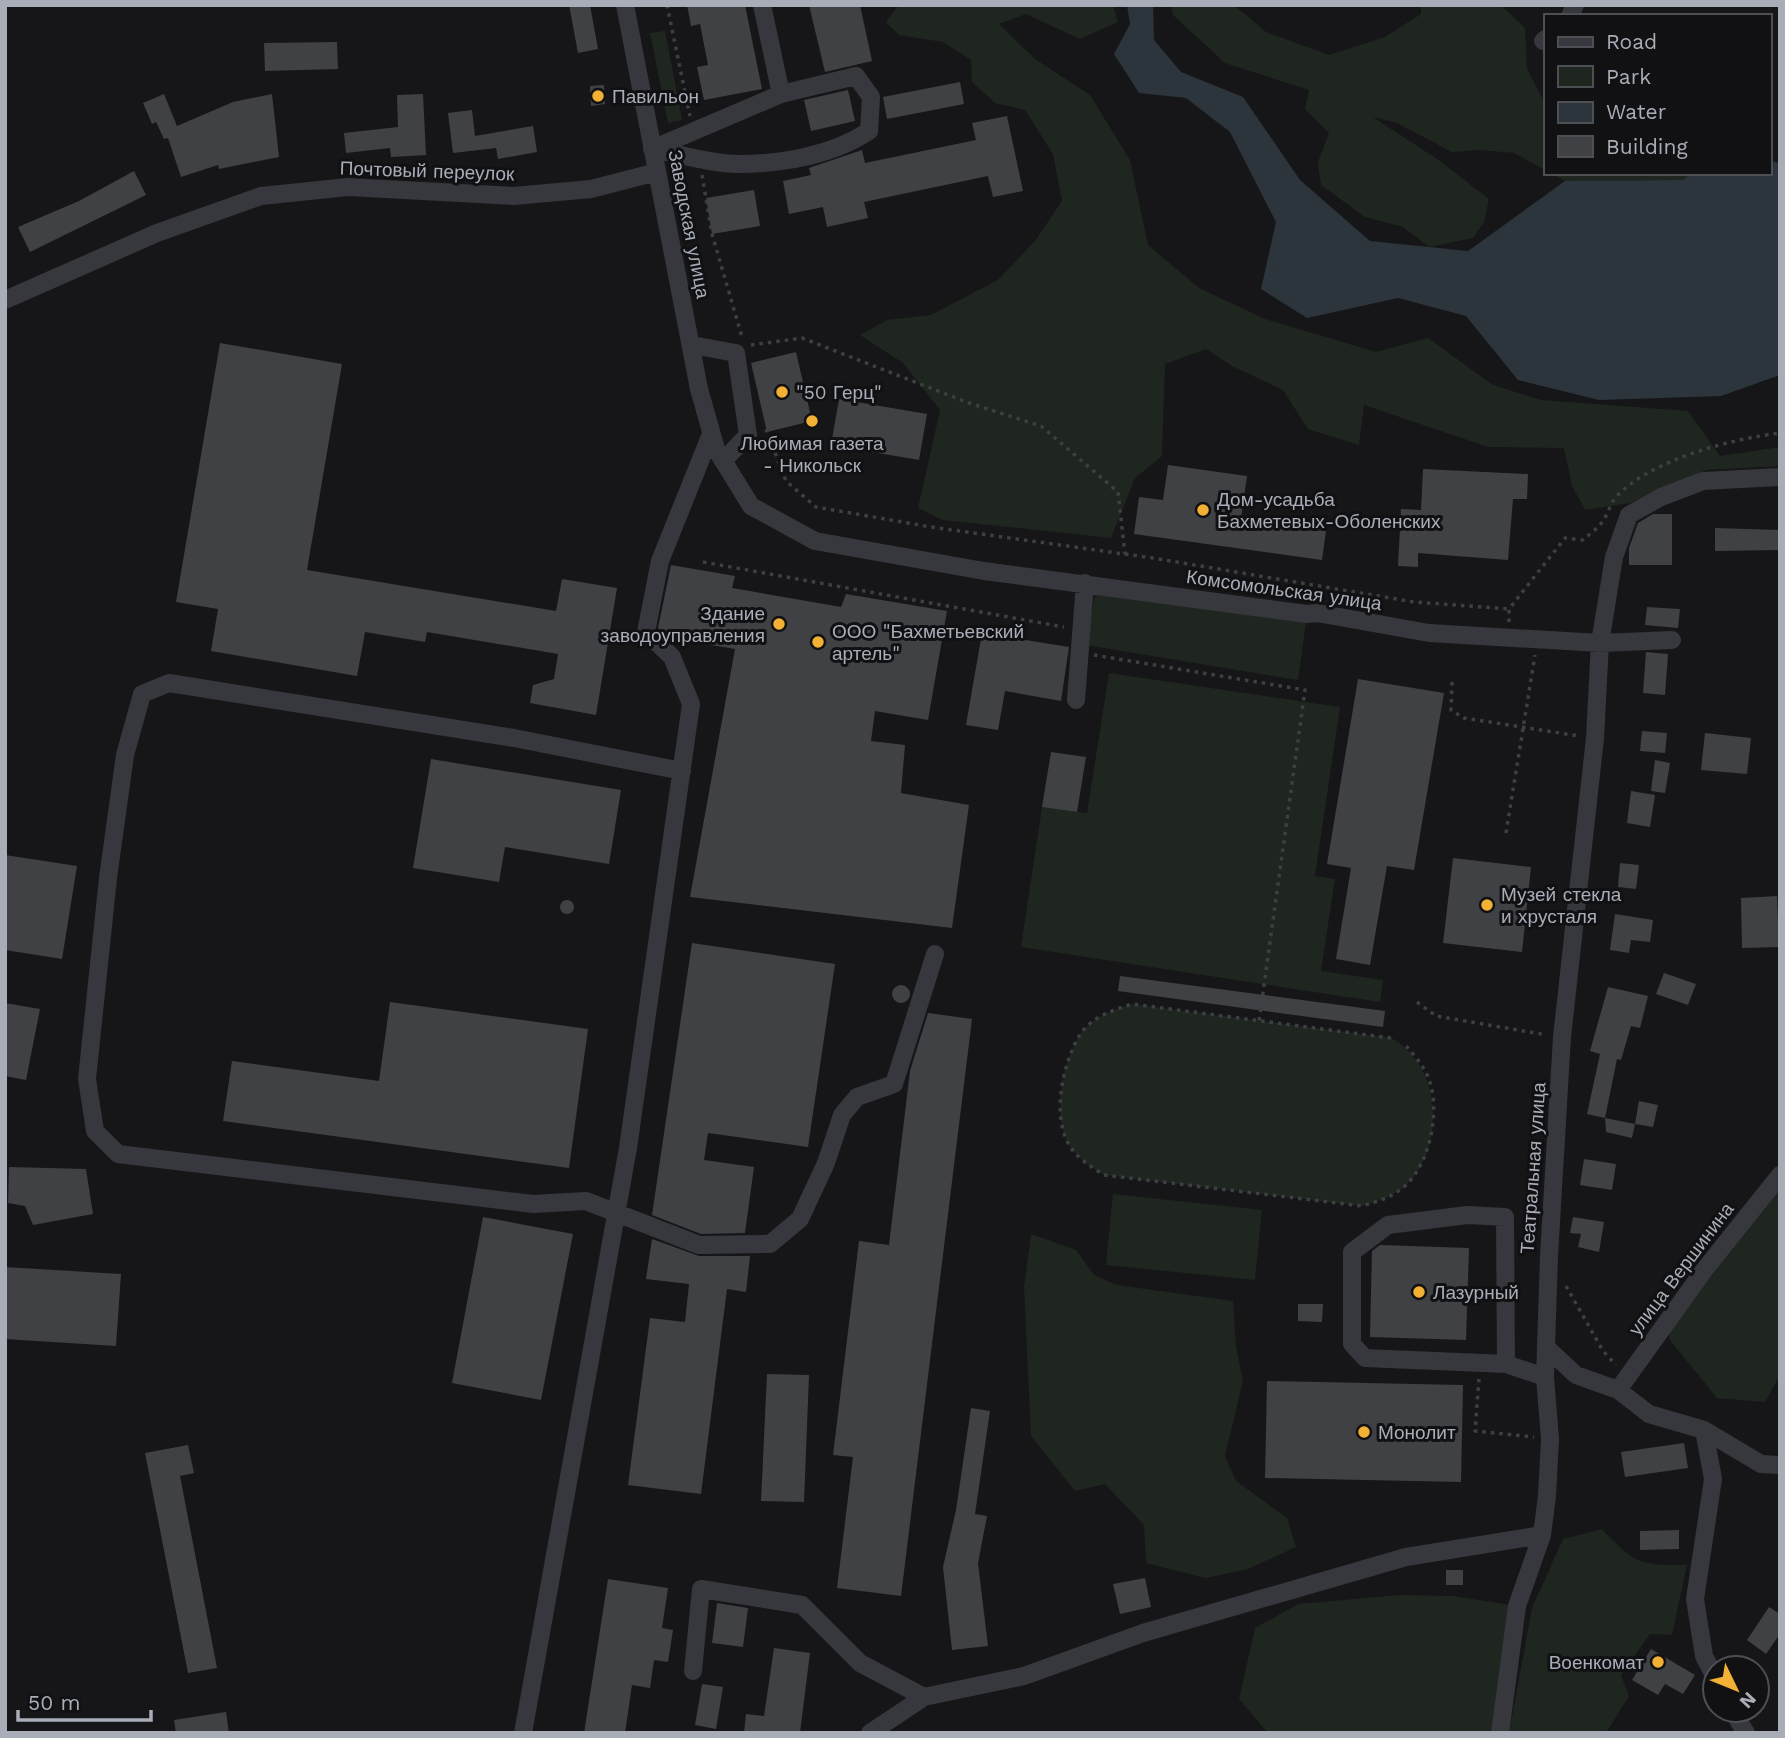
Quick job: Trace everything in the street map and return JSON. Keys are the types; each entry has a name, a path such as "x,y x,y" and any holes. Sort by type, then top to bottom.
{"street":[{"name":"Заводская улица","path":"625,5 692,345 717,448"},
{"path":"762,5 780,94"},
{"path":"856,76 872,97 869,131 849,144 792,159 737,164 652,149 694,134 780,94 856,76"},
{"name":"Почтовый переулок","path":"5,300 157,233 261,196 348,187 414,188 514,196 591,189 657,172"},
{"path":"523,1733 617,1211 691,704 672,657 646,632 660,561 717,448 748,435 736,353 692,345"},
{"name":"Комсомольская улица","path":"717,448 751,506 815,541 984,571 1307,614 1317,612 1429,633 1600,643 1672,640"},
{"path":"1600,643 1614,557 1629,515 1703,481 1780,477"},
{"path":"1076,700 1085,583"},
{"name":"Театральная улица","path":"1500,1733 1517,1606 1542,1535 1550,1439 1545,1377 1549,1256 1562,1037 1595,738 1600,643"},
{"path":"682,771 514,738 169,683 142,694 125,755 108,878 87,1079 95,1131 118,1154 533,1204 586,1201 699,1245 770,1244 800,1219 826,1163 842,1115 857,1097 894,1084 935,954"},
{"name":"улица Вершинина","path":"1623,1384 1706,1269 1780,1175"},
{"path":"1506,1364 1505,1217 1467,1215 1388,1225 1352,1252 1352,1344 1365,1358 1506,1364 1545,1377"},
{"path":"1548,1349 1576,1375 1623,1384 1649,1414 1704,1430 1761,1464 1780,1465"},
{"path":"1704,1430 1713,1479 1695,1599 1704,1654"},
{"path":"870,1733 924,1697 1024,1676 1143,1633 1406,1558 1542,1535"},
{"path":"693,1671 701,1589 802,1605 860,1663 924,1697"}],"path":[{"path":"667,5 694,134"},
{"path":"698,157 712,234 748,354"},
{"path":"745,345 802,338 970,403 1041,426 1118,492 1125,554"},
{"path":"764,420 786,481 816,507 1414,602 1509,609"},
{"path":"703,562 1080,630"},
{"path":"1506,832 1537,639"},
{"path":"1079,652 1306,690 1259,1021"},
{"path":"1452,682 1451,710 1464,718 1595,738"},
{"path":"1416,1002 1436,1016 1562,1037"},
{"path":"1391,1038 1132,1004 1105,1012 1082,1033 1067,1067 1061,1119 1068,1143 1083,1161 1104,1175 1362,1206 1391,1197 1408,1184 1425,1157 1434,1103 1429,1077 1406,1046"},
{"path":"1549,1256 1623,1384"},
{"path":"1480,1363 1475,1431 1550,1439"}],"green space":[{"path":"899,5 1113,5 1118,22 1080,39 1026,14 999,24 1035,59 1090,95 1130,160 1148,245 1199,288 1265,319 1376,352 1428,338 1493,385 1541,400 1688,411 1720,456 1780,447 1780,466 1706,470 1631,503 1585,510 1572,486 1564,448 1488,447 1364,405 1359,445 1308,429 1283,390 1232,366 1206,349 1165,364 1162,456 1135,478 1111,538 943,520 918,508 940,410 903,363 860,335 887,320 931,315 998,280 1035,241 1062,201 1053,154 1025,110 995,103 972,82 971,60 943,42 899,35 886,22"},
{"path":"1171,5 1234,5 1266,32 1329,55 1385,37 1421,14 1421,5 1501,5 1525,28 1527,68 1544,102 1544,169 1514,153 1479,150 1452,152 1397,123 1373,117 1440,161 1489,199 1484,222 1473,238 1429,247 1403,227 1365,217 1321,185 1318,162 1329,133 1305,109 1309,90 1225,63 1173,15"},
{"path":"665,31 682,120 668,123 650,33"},
{"path":"1554,175 1689,175 1683,180 1565,181"},
{"path":"1097,584 1307,614 1298,680 1086,645"},
{"path":"1109,673 1340,707 1315,876 1335,879 1321,971 1383,980 1380,1002 1021,947 1042,807 1087,813"},
{"path":"1132,1004 1391,1038 1408,1051 1429,1086 1433,1107 1432,1129 1428,1150 1419,1169 1396,1193 1362,1206 1104,1175 1079,1157 1068,1143 1061,1117 1062,1087 1069,1058 1086,1027 1111,1011"},
{"path":"1780,1183 1780,1375 1765,1402 1717,1398 1669,1339 1672,1305"},
{"path":"1113,1194 1262,1210 1255,1280 1106,1265"},
{"path":"1031,1234 1076,1250 1094,1275 1117,1285 1233,1301 1236,1347 1243,1381 1225,1456 1236,1481 1287,1518 1296,1547 1248,1569 1206,1578 1146,1563 1144,1525 1105,1484 1075,1491 1031,1436 1024,1287"},
{"path":"1602,1529 1622,1549 1639,1560 1687,1565 1672,1635 1650,1634 1621,1675 1629,1696 1606,1733 1509,1733 1532,1608 1563,1539"},
{"path":"1400,1595 1453,1596 1517,1606 1494,1733 1268,1733 1239,1699 1255,1628 1298,1604"}],"water":[{"path":"1127,5 1153,5 1154,40 1181,72 1243,97 1300,180 1370,241 1468,251 1565,181 1683,180 1689,175 1771,175 1771,161 1780,163 1780,375 1721,396 1599,400 1518,380 1466,316 1398,298 1307,318 1261,289 1276,222 1230,132 1186,98 1139,93 1114,54 1130,24"}],"building":[{"path":"569,5 590,5 598,49 578,53"},
{"path":"687,5 745,5 762,89 704,100 697,67 708,65 700,24 691,26"},
{"path":"809,5 860,5 872,61 825,72"},
{"path":"337,42 338,69 265,71 264,43"},
{"path":"960,82 964,104 887,119 883,97"},
{"path":"604,85 605,104 591,106 590,86"},
{"path":"848,90 855,121 811,131 804,100"},
{"path":"164,94 177,126 233,102 272,94 279,157 219,169 218,165 181,177 168,138 164,139 156,122 152,124 143,103"},
{"path":"423,94 426,155 391,157 390,148 346,153 344,133 398,127 397,95"},
{"path":"472,110 475,136 533,126 537,152 498,159 496,148 453,153 448,113"},
{"path":"1007,116 1023,191 993,197 988,176 864,202 868,218 827,227 823,207 789,214 783,181 811,175 809,168 862,150 865,163 976,140 972,123"},
{"path":"134,171 146,195 30,252 18,227 79,201"},
{"path":"754,190 760,226 712,234 706,198"},
{"path":"220,343 342,364 307,570 556,611 562,579 617,588 596,715 530,703 533,685 554,679 558,654 427,632 425,642 365,632 357,676 211,651 218,609 176,602"},
{"name":"\"50 Герц\"","path":"796,352 812,421 767,432 751,363"},
{"path":"839,399 927,414 919,460 831,445"},
{"path":"1168,465 1247,476 1241,519 1326,531 1322,560 1134,534 1139,497 1163,500"},
{"path":"1423,469 1528,474 1527,499 1513,499 1508,560 1418,553 1418,567 1398,566 1401,509 1421,510"},
{"path":"1653,514 1672,514 1672,565 1629,565 1629,548 1638,523"},
{"path":"1715,528 1780,530 1780,550 1715,551"},
{"path":"671,565 735,576 732,588 841,607 846,594 947,611 928,720 875,711 871,741 905,745 901,793 969,805 952,928 690,897 735,649 668,638 658,628"},
{"path":"1647,607 1680,609 1678,628 1645,625"},
{"path":"982,633 1069,647 1061,701 1005,691 998,730 966,725"},
{"path":"1646,652 1668,654 1665,695 1643,693"},
{"path":"1358,679 1444,693 1414,870 1387,866 1370,965 1336,959 1351,868 1327,864"},
{"path":"1642,731 1667,733 1665,753 1640,751"},
{"path":"1705,733 1751,738 1747,774 1701,770"},
{"path":"1051,752 1086,757 1077,812 1042,807"},
{"path":"431,759 621,790 609,864 505,847 499,882 413,868"},
{"path":"1655,760 1670,763 1665,793 1651,791"},
{"path":"1631,791 1655,795 1650,827 1627,823"},
{"path":"5,855 77,866 62,959 5,950"},
{"name":"Музей стекла и хрусталя","path":"1453,858 1531,867 1522,952 1443,943"},
{"path":"1620,863 1639,865 1636,889 1618,887"},
{"path":"1777,896 1779,947 1742,948 1741,898"},
{"path":"564,900 570,900 574,907 570,914 564,914 560,910 560,904"},
{"path":"1615,914 1653,920 1650,942 1631,940 1629,953 1610,950"},
{"path":"692,943 835,964 808,1147 708,1133 704,1160 754,1167 745,1233 701,1234 652,1215"},
{"path":"1664,973 1696,984 1688,1005 1656,994"},
{"path":"1120,976 1385,1011 1383,1027 1118,991"},
{"path":"901,985 909,990 910,994 905,1002 901,1003 893,998 892,994 897,986"},
{"path":"1608,987 1648,996 1640,1028 1631,1026 1621,1060 1617,1059 1605,1118 1587,1114 1600,1054 1590,1051"},
{"path":"390,1002 588,1029 569,1168 223,1121 232,1061 379,1081"},
{"path":"5,1003 40,1009 26,1080 5,1076"},
{"path":"928,1013 972,1019 901,1596 837,1588 853,1457 833,1455 859,1241 889,1245 910,1071"},
{"path":"1639,1101 1658,1105 1653,1127 1635,1124"},
{"path":"1605,1118 1635,1124 1632,1138 1606,1132"},
{"path":"1584,1159 1616,1164 1612,1190 1580,1185"},
{"path":"9,1167 86,1169 93,1214 33,1225 25,1206 8,1203"},
{"path":"483,1217 573,1234 541,1400 452,1383"},
{"path":"1573,1217 1604,1222 1599,1252 1578,1247 1581,1234 1570,1233"},
{"path":"652,1239 699,1256 750,1256 746,1292 727,1289 701,1494 628,1485 650,1318 685,1322 689,1284 646,1279"},
{"name":"Лазурный","path":"1380,1245 1469,1248 1466,1340 1370,1337 1372,1251"},
{"path":"5,1267 121,1274 116,1346 5,1339"},
{"path":"1298,1304 1323,1304 1322,1322 1298,1321"},
{"path":"767,1374 809,1375 804,1502 761,1501"},
{"name":"Монолит","path":"1267,1381 1463,1385 1461,1482 1265,1478"},
{"path":"971,1408 990,1411 975,1514 987,1516 978,1563 988,1646 952,1650 943,1567 956,1510"},
{"path":"1684,1443 1688,1468 1625,1477 1621,1452"},
{"path":"188,1445 194,1473 180,1476 217,1668 188,1673 145,1453"},
{"path":"1679,1530 1679,1549 1640,1550 1640,1531"},
{"path":"1446,1570 1463,1570 1463,1585 1446,1585"},
{"path":"1145,1578 1151,1607 1120,1614 1113,1584"},
{"path":"608,1579 668,1588 662,1628 673,1630 668,1662 654,1660 650,1688 632,1685 625,1733 584,1733"},
{"path":"717,1603 748,1608 743,1647 712,1643"},
{"path":"1769,1607 1780,1614 1780,1634 1766,1654 1747,1640"},
{"path":"774,1648 810,1653 800,1733 744,1733 746,1714 764,1716"},
{"name":"Военкомат","path":"1651,1649 1695,1675 1683,1694 1665,1684 1658,1695 1632,1680"},
{"path":"702,1684 723,1687 716,1729 695,1725"},
{"path":"226,1712 229,1733 176,1733 174,1720"}],"place":[{"name":"Павильон","path":"598,96"},
{"name":"\"50 Герц\"","path":"782,392"},
{"name":"Любимая газета - Никольск","path":"812,421"},
{"name":"Дом-усадьба Бахметевых-Оболенских","path":"1203,510"},
{"name":"Здание заводоуправления","path":"779,624"},
{"name":"ООО \"Бахметьевский артель\"","path":"818,642"},
{"name":"Музей стекла и хрусталя","path":"1487,905"},
{"name":"Лазурный","path":"1419,1292"},
{"name":"Монолит","path":"1364,1432"},
{"name":"Военкомат","path":"1658,1662"}]}
